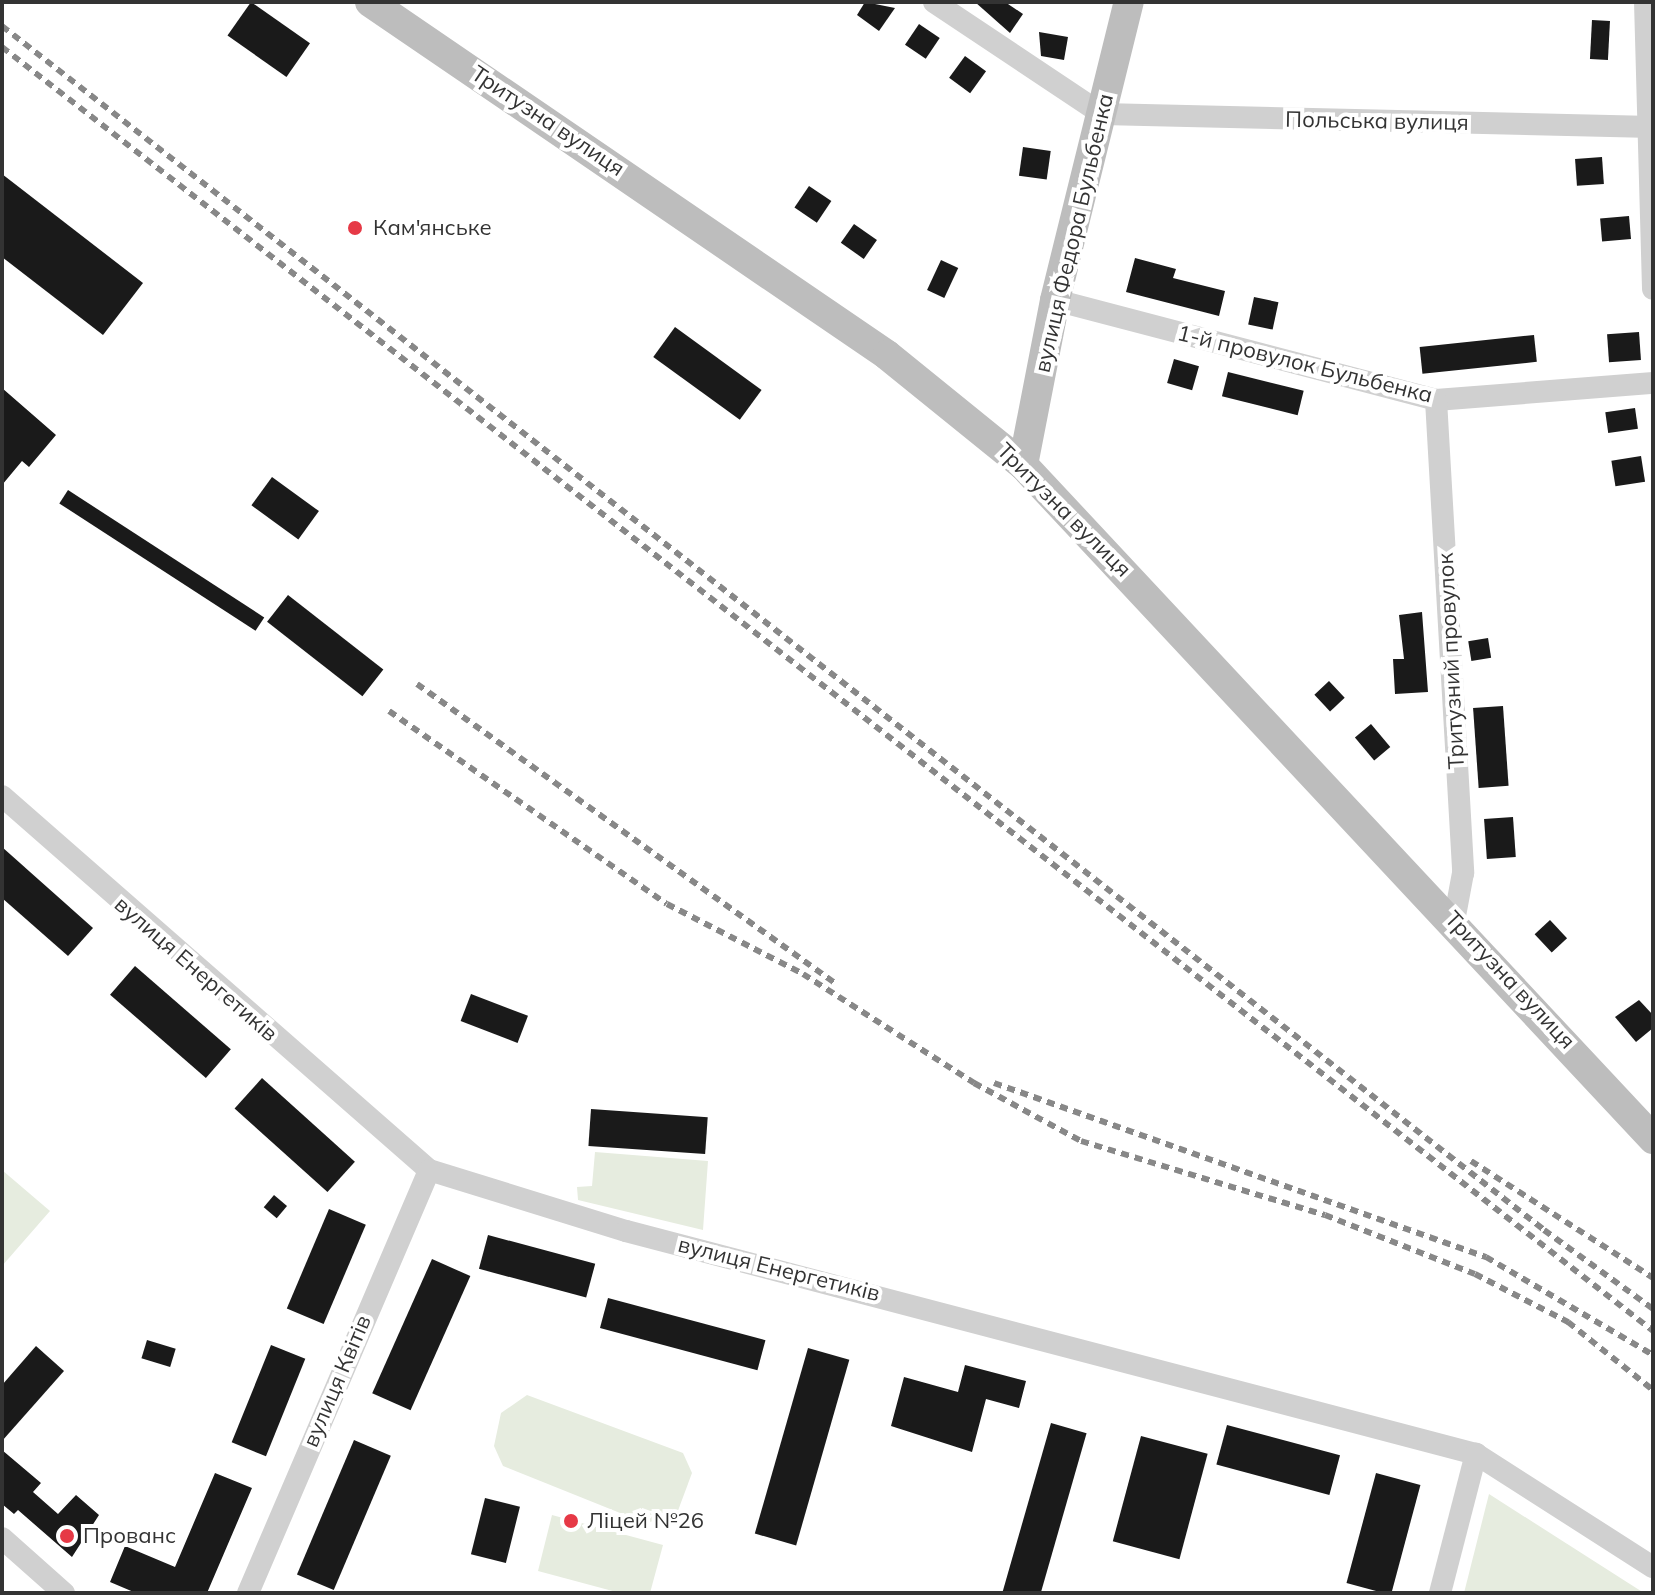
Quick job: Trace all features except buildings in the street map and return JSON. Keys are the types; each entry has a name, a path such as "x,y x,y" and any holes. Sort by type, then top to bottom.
{"street":[{"name":"Тритузна вулиця","path":"370,2 887,355 1023,465 1454,921 1653,1139"},
{"path":"934,2 1102,114"},
{"name":"вулиця Федора Бульбенка","path":"1023,465 1055,300 1129,2"},
{"path":"1645,2 1653,289"},
{"name":"Польська вулиця","path":"1102,114 1650,127"},
{"name":"1-й провулок Бульбенка","path":"1055,300 1436,400 1653,383"},
{"name":"Тритузний провулок","path":"1436,400 1463,873 1454,921"},
{"name":"вулиця Енергетиків","path":"2,796 429,1170 626,1231 1476,1454 1653,1567"},
{"name":"вулиця Квітів","path":"248,1593 429,1170"},
{"path":"1440,1593 1476,1454"},
{"path":"2,1538 64,1593"}],"shaded area":[{"path":"595,1152 708,1161 703,1230 578,1200 577,1187 592,1186"},
{"path":"2,1170 50,1211 2,1266"},
{"path":"527,1395 683,1453 692,1473 676,1516 645,1523 503,1466 494,1446 501,1413"},
{"path":"1489,1494 1644,1593 1464,1593"},
{"path":"552,1515 663,1545 650,1593 620,1593 538,1571"}],"railway":[{"path":"2,26 1544,1230 1653,1309"},
{"path":"2,47 1653,1331"},
{"path":"417,684 835,983"},
{"path":"389,711 667,904 803,974 974,1083 1081,1141 1325,1215 1475,1274 1568,1322 1653,1390"},
{"path":"994,1083 1486,1257 1653,1355"},
{"path":"1471,1161 1653,1278"}],"place":[{"name":"Кам'янське","path":"355,228"},
{"name":"Ліцей №26","path":"571,1521"},
{"name":"Прованс","path":"67,1536"}]}
